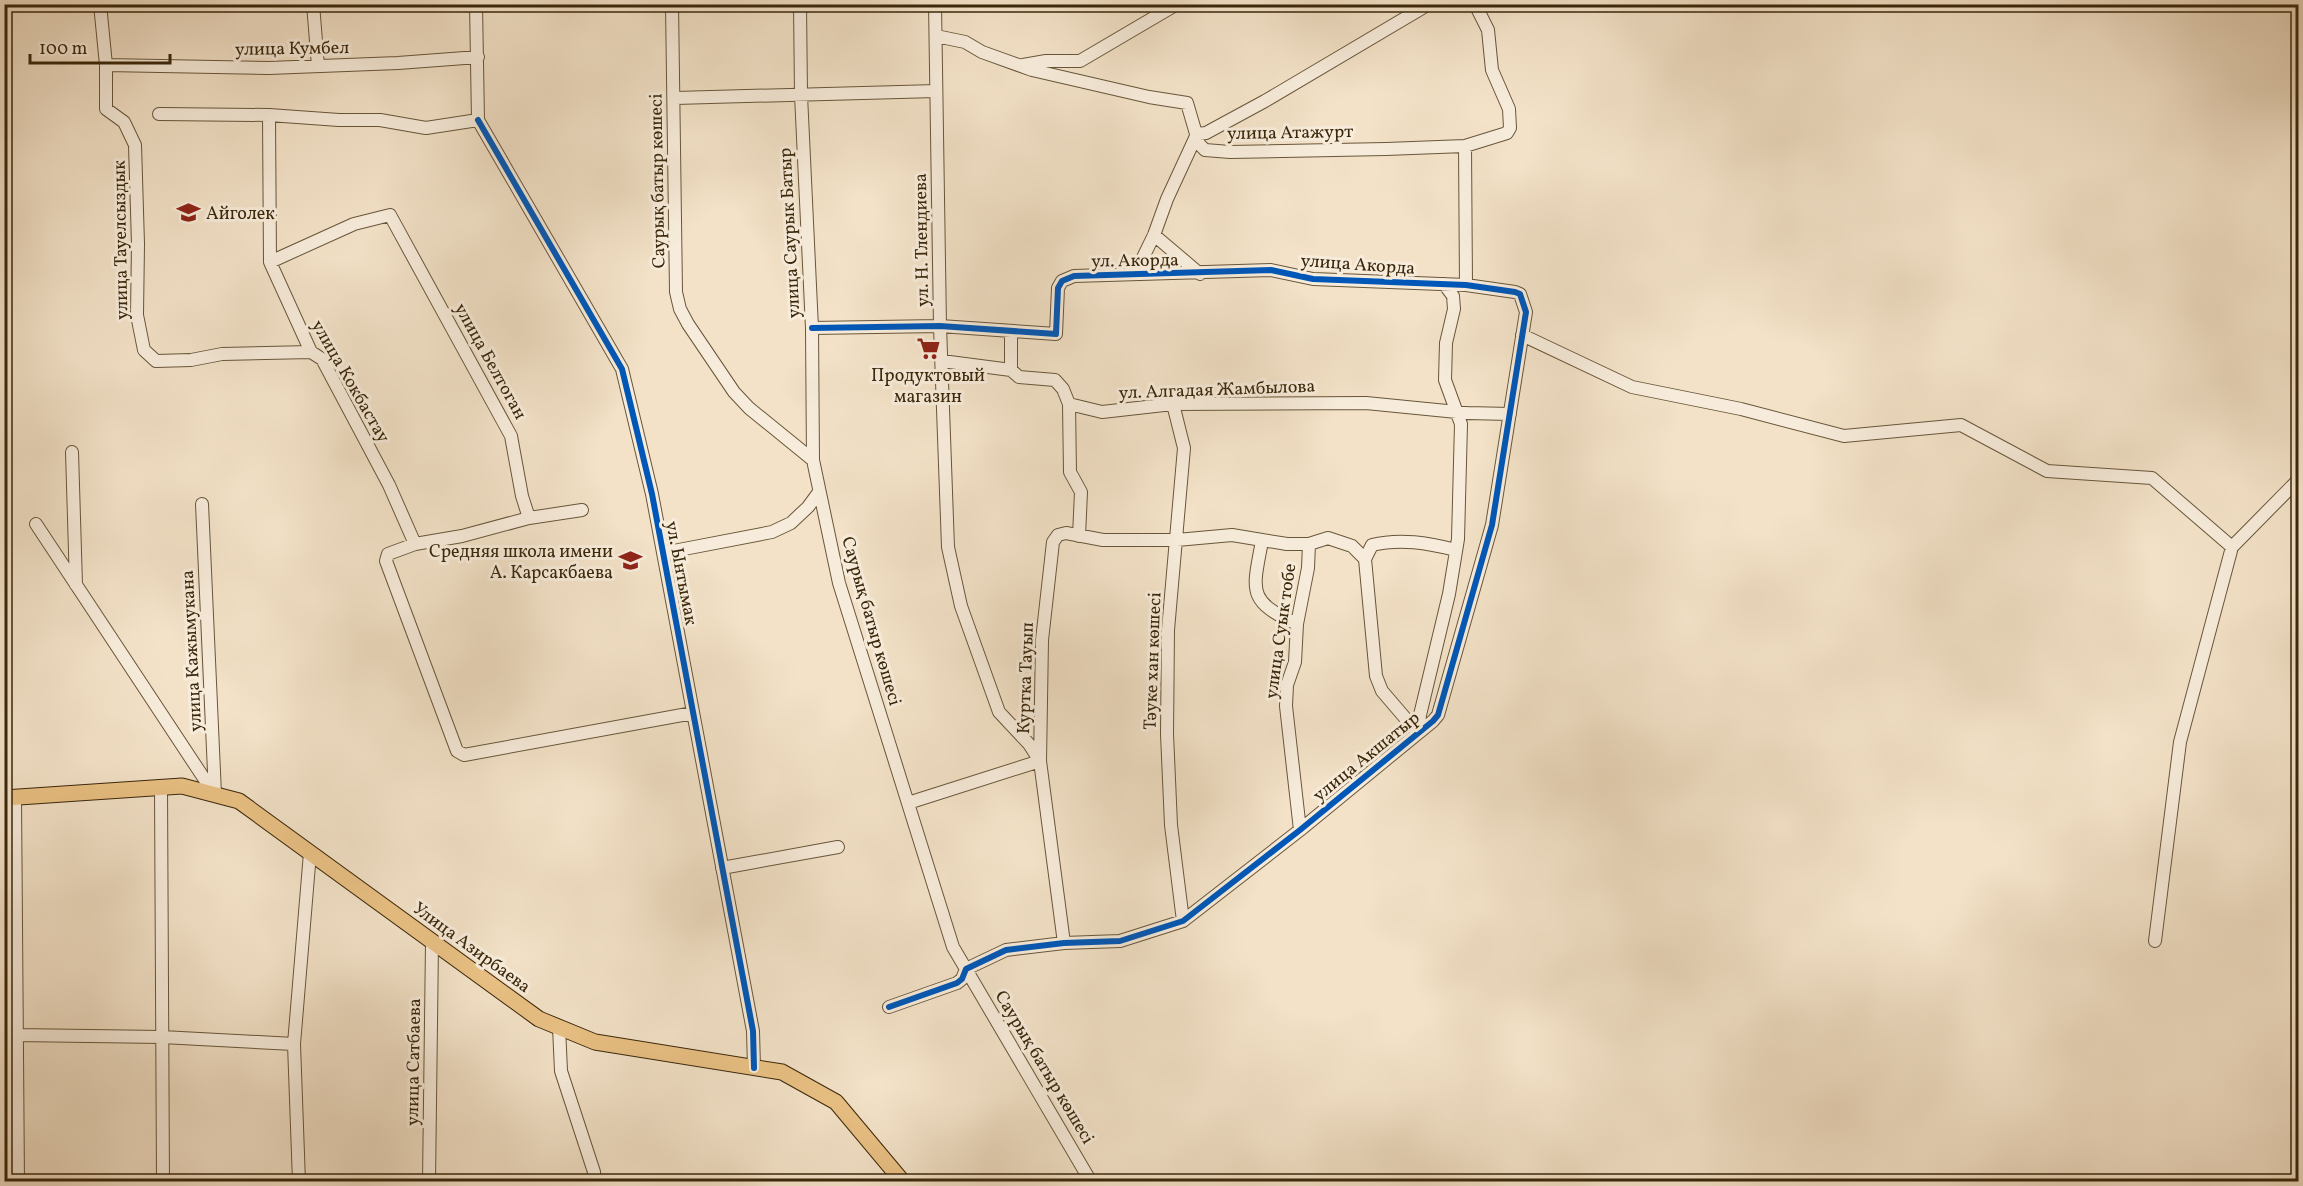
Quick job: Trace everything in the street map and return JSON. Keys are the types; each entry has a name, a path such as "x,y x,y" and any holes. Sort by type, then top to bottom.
{"main road":[{"name":"Улица Азирбаева","path":"10,798 182,786 239,801 538,1019 595,1042 782,1072 836,1102 903,1182"}],"street":[{"name":"улица Тауелсыздык","path":"100,4 106,65 106,109 124,122 135,145 139,271 137,315 144,350 156,361 191,360 222,354 311,352"},
{"path":"313,4 318,66"},
{"path":"159,114 269,115 339,120 380,120 426,128 478,120 476,4"},
{"name":"Саурық батыр көшесі","path":"672,4 676,292 680,309 734,392 749,408 813,460 839,583 953,947 1091,1182"},
{"name":"улица Саурык Батыр","path":"800,4 801,95 812,328 813,460"},
{"name":"ул. Н. Тлендиева","path":"935,4 940,326 948,548 962,606 999,712 1029,744 1040,761"},
{"path":"1020,66 1046,61 1080,61 1177,4"},
{"path":"1135,274 1197,134 1206,133 1265,101 1429,4"},
{"name":"улица Атажурт","path":"936,36 965,42 982,52 1020,66 1149,97 1186,103 1199,144 1205,150 1230,152 1386,150 1465,146 1507,133 1510,128 1509,109 1492,70 1488,30 1475,4"},
{"name":"улица Кумбел","path":"106,65 269,68 478,57"},
{"path":"675,98 936,91"},
{"name":"улица Кокбастау","path":"269,115 270,262 311,352 322,359 389,484 415,544"},
{"name":"ул. Ынтымак","path":"478,120 622,369 652,494 753,1031 754,1068"},
{"path":"1465,146 1466,285"},
{"name":"улица Белтоган","path":"270,262 346,227 390,215 511,436 522,496 529,518"},
{"path":"1154,235 1200,274"},
{"name":"улица Акорда","path":"1200,274 1271,270 1313,279 1466,285 1515,292"},
{"name":"ул. Акорда","path":"812,328 940,326 1056,334 1058,288 1062,281 1074,276 1200,274"},
{"path":"1418,733 1420,715 1449,594 1456,550 1461,424 1445,380 1446,343 1454,309 1454,296 1444,284"},
{"name":"улица Акшатыр","path":"889,1007 957,983 962,979 966,969 1006,950 1064,943 1120,941 1183,921 1300,830 1438,715 1492,525 1526,312 1520,294 1515,292"},
{"path":"1011,332 1011,370"},
{"path":"1522,335 1632,387 1741,409 1844,436 1961,425 2047,471 2152,478 2232,547"},
{"path":"942,362 1011,370 1019,376 1055,380 1063,389 1069,404 1070,472 1081,492 1079,536"},
{"name":"ул. Алгадая Жамбылова","path":"1069,404 1102,412 1173,404 1366,403 1457,412 1510,414"},
{"name":"Тәуке хан көшесі","path":"1173,404 1184,447 1167,630 1167,734 1172,825 1183,921"},
{"path":"72,452 76,585"},
{"path":"2155,941 2180,742 2232,547 2298,480"},
{"path":"663,553 772,532 791,523 808,507 819,492"},
{"name":"улица Кажымукана","path":"202,504 215,795"},
{"path":"582,510 529,518 462,536 415,544 388,554 386,561 457,751 464,755 693,713"},
{"path":"36,524 215,795"},
{"name":"Куртка Тауып","path":"1064,943 1040,761 1042,640 1053,542 1058,535 1066,533 1103,540 1177,540 1232,535 1262,541 1310,544 1328,538 1352,546 1365,559"},
{"path":"1262,541 1254,590 1262,604 1297,624"},
{"path":"1418,733 1382,691 1376,676 1365,559 1372,545 1388,541 1426,543 1456,550"},
{"name":"улица Суык тобе","path":"1300,830 1286,706 1287,685 1295,662 1297,624 1308,568 1310,544"},
{"path":"908,803 1040,761"},
{"path":"161,788 163,1182"},
{"path":"10,798 18,1182"},
{"path":"722,868 838,847"},
{"path":"299,1182 294,1044 310,853"},
{"name":"улица Сатбаева","path":"429,1182 432,943"},
{"path":"559,1027 561,1071 594,1172 594,1182"},
{"path":"16,1035 162,1037 294,1044"}],"cycle path":[{"path":"478,120 622,369 652,494 753,1031 754,1068"},
{"path":"812,328 940,326 1056,334 1058,288 1062,281 1074,276 1271,270 1313,279 1466,285 1515,292 1520,294 1526,312 1492,525 1438,715 1433,721 1300,830 1183,921 1120,941 1064,943 1006,950 966,969 962,979 957,983 889,1007"}],"place":[{"name":"Айголек","path":"188,213"},
{"name":"Продуктовый магазин","path":"928,349"},
{"name":"Средняя школа имени А. Карсакбаева","path":"631,561"}]}
